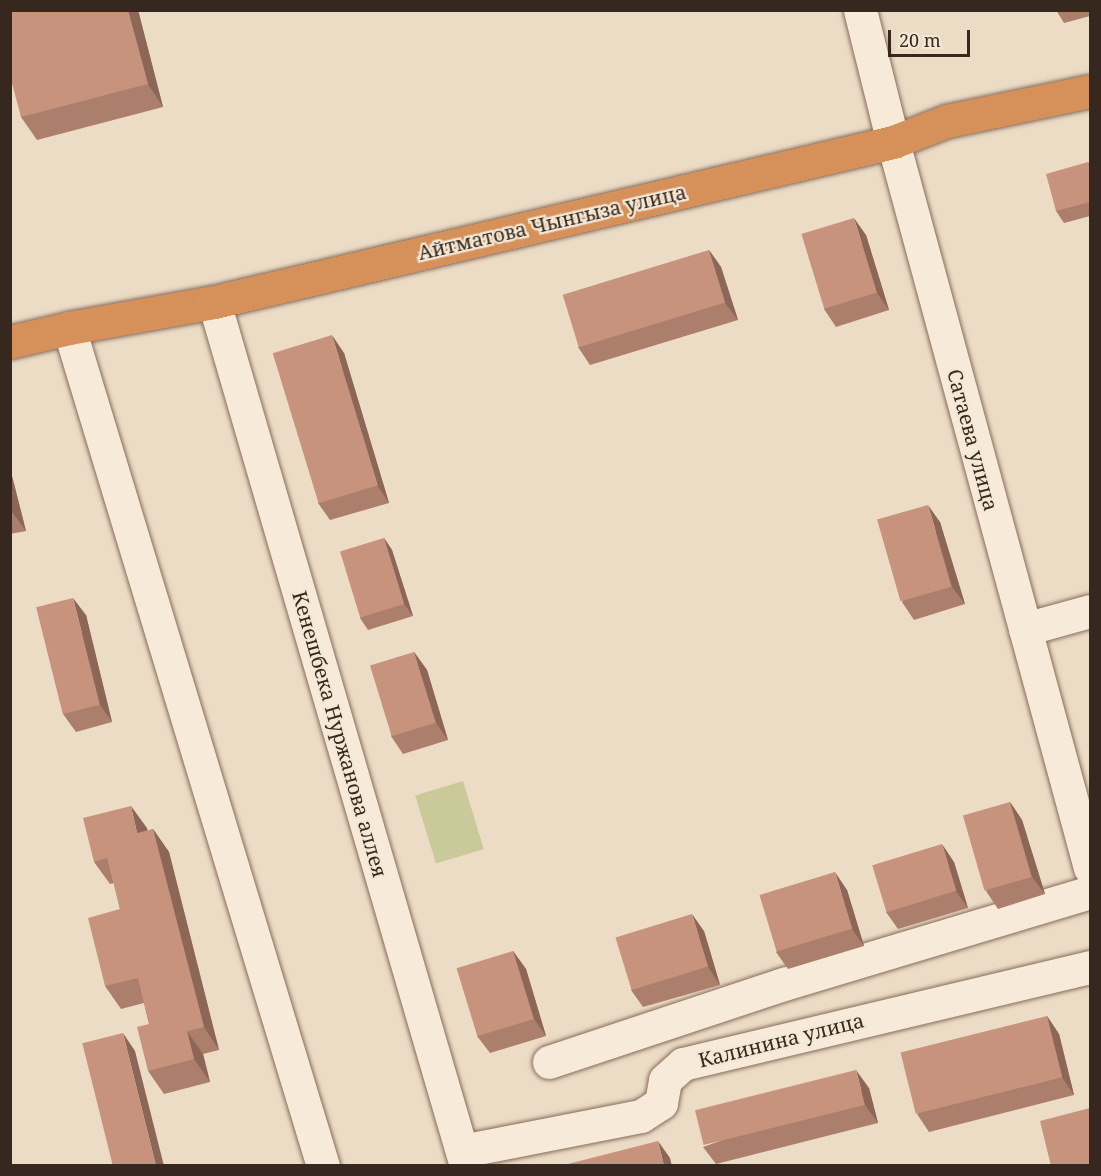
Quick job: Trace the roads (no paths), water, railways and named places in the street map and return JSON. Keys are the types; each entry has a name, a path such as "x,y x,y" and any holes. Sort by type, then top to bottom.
{"highway":[{"name":"Айтматова Чынгыза улица","path":"10,342 69,328 214,302 893,142 947,121 1090,91"}],"street":[{"name":"Сатаева улица","path":"860,10 893,142 1090,868"},
{"name":"Кенешбека Нуржанова аллея","path":"214,302 464,1158"},
{"path":"69,328 323,1166"},
{"path":"1025,629 1090,611"},
{"path":"549,1062 784,984 1090,892"},
{"name":"Калинина улица","path":"464,1158 640,1116 661,1103 665,1080 683,1064 1090,966"}]}
